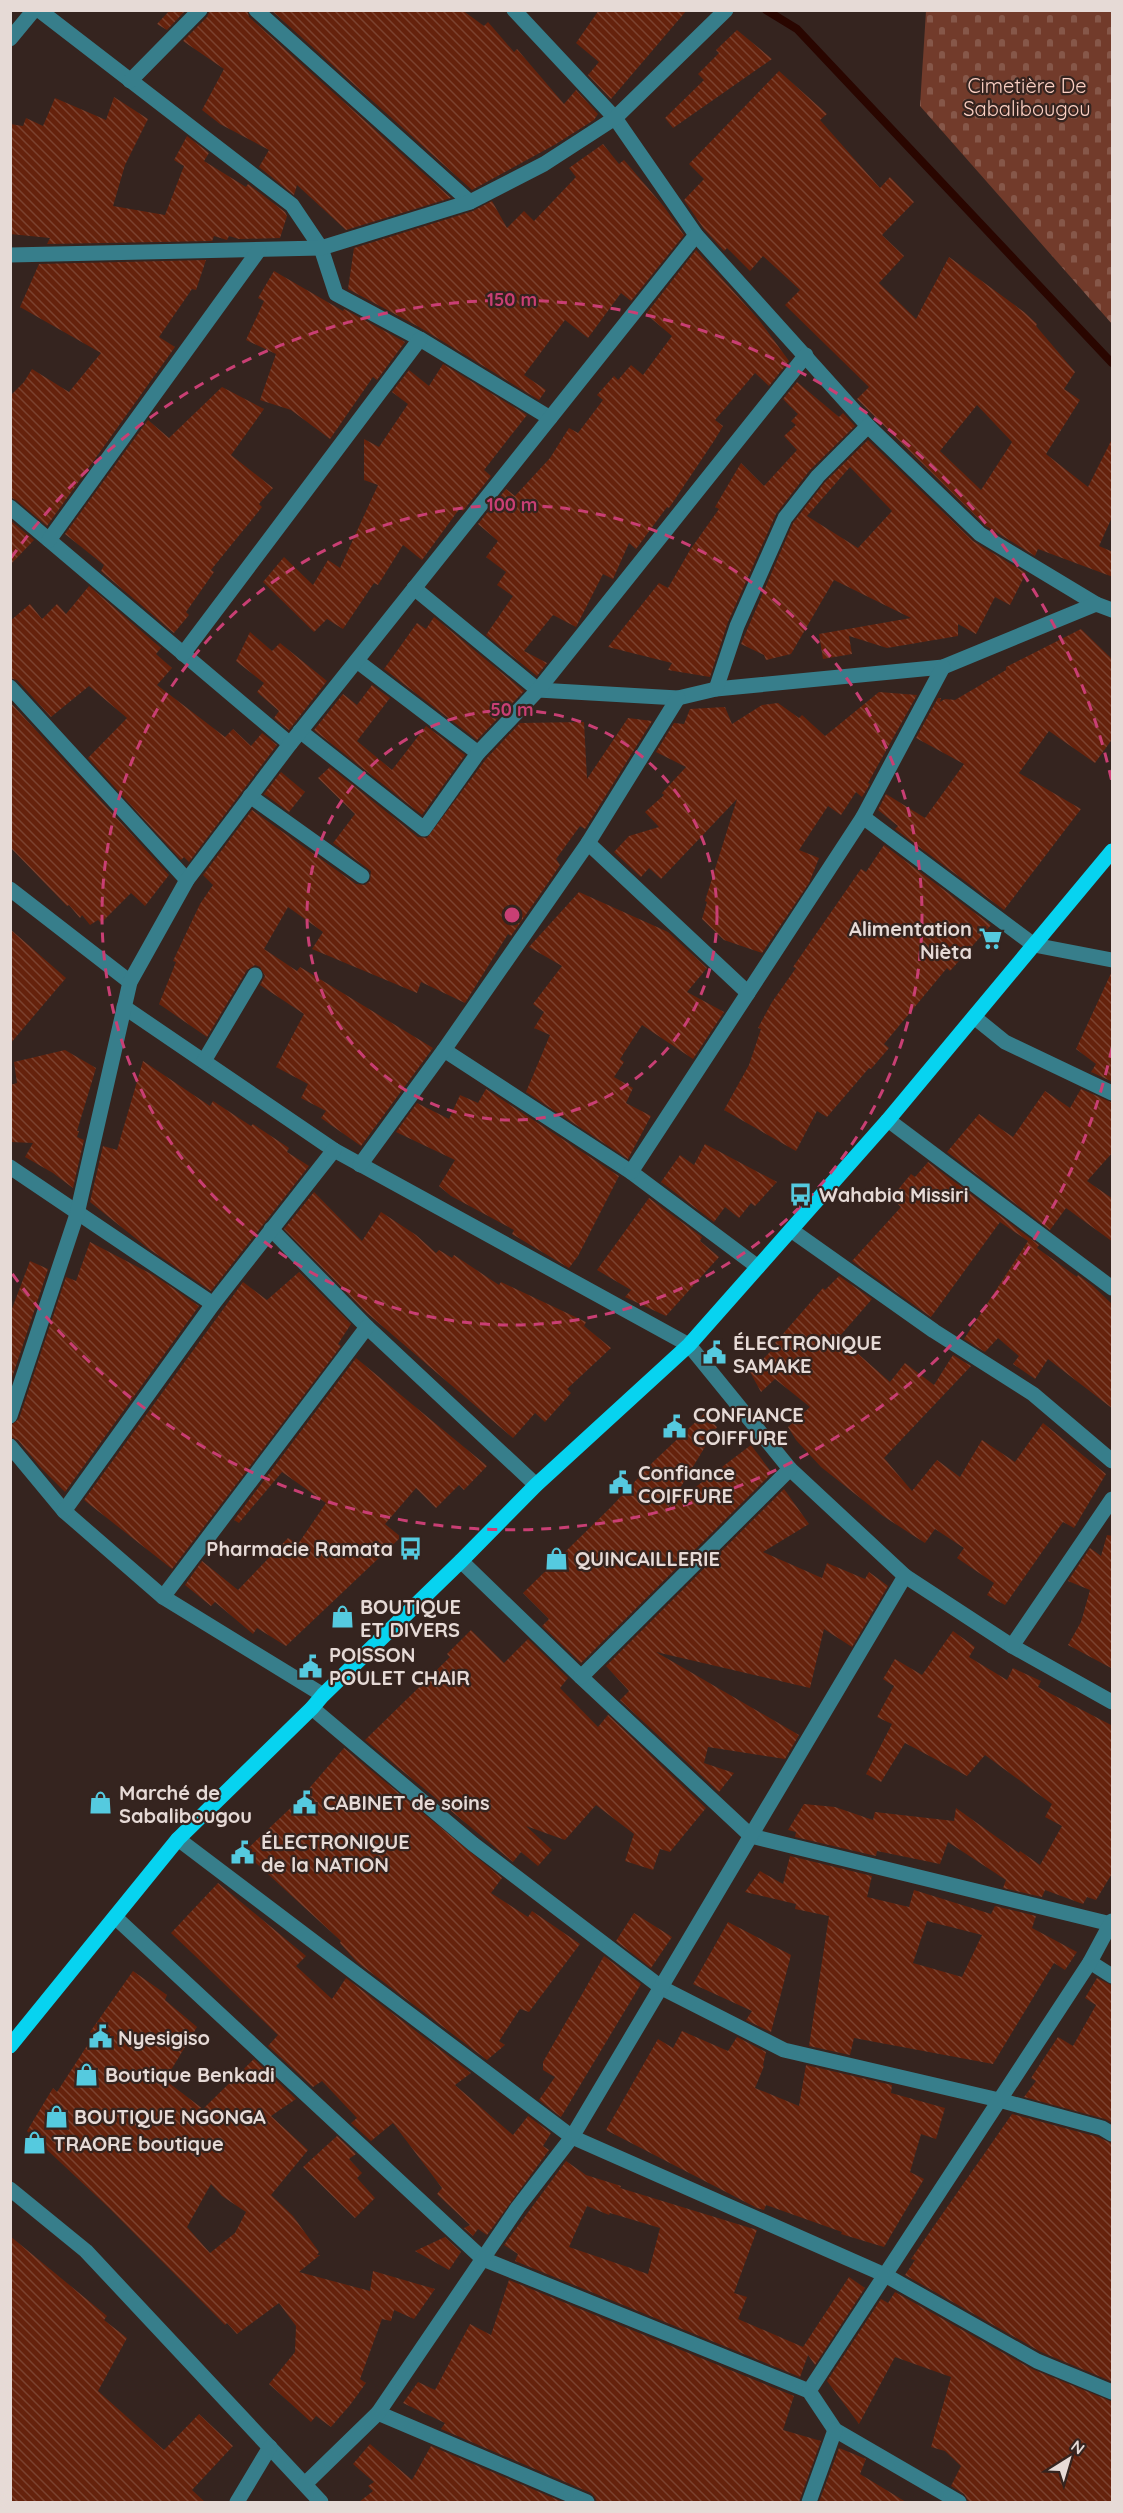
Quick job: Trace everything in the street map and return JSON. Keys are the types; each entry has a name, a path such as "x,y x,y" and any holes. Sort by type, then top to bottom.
{"main road":[{"path":"10,2046 178,1839 462,1561 536,1485 689,1345 888,1120 1113,851"}],"street":[{"path":"10,39 34,10"},
{"path":"39,10 292,205 321,248 336,294 420,339 550,418"},
{"path":"130,81 200,10"},
{"path":"256,10 470,202"},
{"path":"514,10 615,118 696,235 868,426 980,534 1096,604 1113,610"},
{"path":"11,256 321,248 470,202 544,164 615,118 726,10"},
{"path":"12,1409 77,1214 130,982 187,880 300,731 696,235"},
{"path":"48,540 259,250"},
{"path":"183,654 420,339"},
{"path":"300,731 424,829 478,753 538,690 806,355"},
{"path":"716,689 737,626 785,518 818,476 868,426"},
{"path":"10,507 290,744"},
{"path":"414,588 538,690 678,698 716,689 943,667 1096,604"},
{"path":"357,660 478,753"},
{"path":"631,1172 863,817 943,667"},
{"path":"10,687 187,880"},
{"path":"360,1164 444,1050 588,843 678,698"},
{"path":"250,796 362,876"},
{"path":"863,817 1035,945 1113,960"},
{"path":"588,843 748,993"},
{"path":"10,889 130,982"},
{"path":"204,1061 255,975"},
{"path":"124,1007 334,1150 689,1345 790,1469 905,1576 1011,1646 1113,1702"},
{"path":"974,1017 1005,1042 1113,1094"},
{"path":"444,1050 631,1172 758,1267"},
{"path":"888,1120 1113,1288"},
{"path":"64,1510 213,1304 334,1150"},
{"path":"10,1167 213,1304"},
{"path":"271,1229 367,1327 536,1485"},
{"path":"791,1230 934,1331 1033,1394 1113,1461"},
{"path":"163,1597 367,1327"},
{"path":"10,1446 64,1510 163,1597 323,1695"},
{"path":"581,1677 790,1469"},
{"path":"1011,1646 1107,1515 1113,1498"},
{"path":"462,1561 581,1677 751,1836 1112,1922 1090,1962 809,2391"},
{"path":"305,2484 378,2413 518,2207 572,2137 905,1576"},
{"path":"312,1708 473,1844 662,1988 783,2049 999,2100 1102,2128 1113,2134"},
{"path":"178,1839 572,2137 885,2275 1037,2361 1113,2392"},
{"path":"115,1917 483,2259 809,2391 835,2430 959,2502"},
{"path":"1090,1962 1113,1976"},
{"path":"10,2189 86,2251 321,2502"},
{"path":"378,2413 587,2502"},
{"path":"809,2502 835,2430"},
{"path":"237,2502 270,2447"}],"green space":[{"name":"Cimetière De Sabalibougou","path":"926,11 1112,11 1112,324 920,106"}],"building":[{"path":"170,10 186,10 167,30 157,24"},
{"path":"210,10 247,10 249,17 451,198 346,230 297,185 294,195 259,167 269,150 220,124 202,110 224,69 183,41 207,17"},
{"path":"271,10 462,10 484,26 488,22 514,52 517,49 564,104 576,90 598,114 594,120 556,144 472,190"},
{"path":"599,10 687,10 611,99 588,75 599,62 576,43"},
{"path":"737,30 772,59 673,128 665,118 704,80 698,74 719,53 716,50"},
{"path":"779,71 827,114 820,120 880,188 890,177 914,202 882,235 904,256 879,283 916,319 949,257 1024,312 1037,324 1036,326 1075,372 1064,389 1080,400 1046,454 1088,487 1113,437 1113,515 1099,546 1113,552 1113,577 1038,549 1035,556 986,526 857,399 869,387 785,305 800,290 763,256 750,271 727,248 724,251 704,229 684,200 704,179 689,164","holes":["977,405 1012,442 981,490 940,451"]},
{"path":"114,97 148,119 125,165 113,206 165,215 184,166 174,160 187,136 209,153 204,161 246,187 248,184 285,212 287,216 280,238 239,239 229,236 227,240 214,236 212,241 47,244 50,238 10,234 10,124 23,126 26,118 43,126 55,98 106,120"},
{"path":"603,144 619,164 624,160 665,208 684,235 631,301 621,293 588,338 565,320 524,375 546,390 539,400 419,327 348,289 354,248 473,211 492,201 507,228 524,211 534,221 576,177 569,168"},
{"path":"696,250 759,320 789,361 769,386 755,373 715,420 723,426 714,441 669,508 667,507 636,549 629,543 613,579 603,574 576,627 553,615 524,651 547,663 537,676 486,635 513,596 497,585 506,572 486,557 498,541 478,524 506,489 515,496 550,458 569,428 578,433 603,400 597,395 614,376 618,380 631,365 643,375 672,336 646,314"},
{"path":"206,260 196,290 192,289 159,337 175,347 47,526 10,497 10,396 24,382 32,369 69,392 101,353 20,307 39,264"},
{"path":"274,271 343,311 344,309 405,342 377,380 373,377 330,439 291,410 260,400 276,354 246,340 264,301 258,298"},
{"path":"443,364 527,415 484,470 491,476 463,511 460,508 422,560 403,545 378,585 374,583 343,629 327,619 314,632 263,582 284,557 313,585 328,560 340,568 378,485 364,480 364,439 379,447 408,404 392,392 409,370 429,386"},
{"path":"797,382 839,417 843,413 855,426 810,470 776,514 728,622 710,677 668,670 672,663 608,647 659,583 668,588 690,550 719,509 715,507 741,463 764,486 797,450 784,436 796,425 791,421 798,414 783,399"},
{"path":"222,387 264,409 231,455 273,488 259,504 262,507 211,570 214,572 186,612 189,615 174,633 101,571 104,565 65,534 148,420 169,438"},
{"path":"868,440 973,541 1026,573 1010,605 995,597 976,634 958,624 958,636 887,648 849,636 852,654 823,659 819,634 911,618 834,580 791,654 766,660 764,655 741,644 793,523 825,482","holes":["850,467 892,511 858,548 807,516"]},
{"path":"10,520 34,540 10,565"},
{"path":"89,586 161,648 156,654 172,668 157,685 225,737 233,729 251,746 262,733 277,745 189,862 184,857 181,860 88,758 127,718 89,686 51,717 17,680 10,678 10,621 30,604 42,619 57,604 66,614"},
{"path":"434,617 524,691 477,740 384,669 417,623 426,629"},
{"path":"1081,629 1113,660 1113,738 1095,763 1049,731 1019,773 1081,809 1004,910 895,829 898,826 878,810 886,794 925,818 964,764 916,738 938,698 941,698 940,702 945,699 955,700 1006,670 1006,667"},
{"path":"250,632 272,651 280,643 327,681 289,730 274,718 279,711 257,692 264,683 236,661"},
{"path":"372,685 390,698 357,741 392,770 426,726 465,755 422,815 314,730 343,694 357,705"},
{"path":"879,692 917,695 862,797 856,792 841,815 828,806 799,850 819,858 809,883 762,953 724,940 702,919 707,902 705,901 737,799 661,879 649,868 641,877 614,852 629,836 659,827 645,812 664,795 662,793 686,767 656,752 674,723 684,724 690,709 725,707 732,724 762,705 778,703 799,718 802,715 825,736"},
{"path":"10,702 169,875 145,906 131,893 101,923 98,920 90,925 82,915 80,918 69,905 67,906 10,847"},
{"path":"628,718 652,721 585,829 580,826 556,859 560,865 511,936 508,934 465,1003 421,982 417,993 312,949 323,932 288,907 264,949 297,971 300,967 433,1048 361,1146 321,1118 326,1111 301,1098 308,1084 276,1067 304,1014 260,985 265,976 260,967 255,965 247,970 207,1037 159,1004 176,962 173,961 200,904 213,885 203,875 252,810 356,884 365,885 370,881 371,871 333,843 355,814 318,778 330,767 418,837 427,838 486,759 520,723 584,722 587,779"},
{"path":"281,772 305,792 289,812 264,794"},
{"path":"884,845 991,925 950,971 947,968 884,1044 889,1048 827,1117 817,1111 796,1151 724,1110 749,1065 761,1029 758,1028 772,1002 796,968 793,967 861,869 866,872"},
{"path":"579,892 668,932 707,968 687,992 724,1012 693,1059 642,1025 620,1059 624,1062 614,1077 633,1088 626,1103 651,1116 628,1159 526,1092 550,1035 534,1028 544,1012 533,1004 562,966 529,947"},
{"path":"10,929 66,978 10,1044"},
{"path":"1113,969 1113,1082 1091,1072 1096,1064 1076,1049"},
{"path":"65,1050 96,1068 77,1131 79,1131 77,1137 84,1140 73,1188 25,1157 33,1143 11,1142 10,1085 17,1083 14,1062"},
{"path":"143,1061 210,1106 213,1101 251,1126 253,1124 289,1148 287,1152 309,1166 211,1291 149,1249 90,1202 103,1146 117,1150"},
{"path":"486,1089 619,1176 578,1256 569,1268 512,1234 514,1230 451,1196 439,1186 455,1160 396,1132 417,1103 449,1119 460,1095 478,1103"},
{"path":"1081,1089 1113,1103 1113,1152 1087,1181 1113,1199 1113,1242 1066,1208 1050,1230 947,1152 979,1114 1013,1137 1045,1091 1070,1108"},
{"path":"705,1144 777,1182 755,1206 751,1203 739,1218 725,1207 714,1222 661,1182 680,1155 694,1165"},
{"path":"928,1162 1039,1245 1037,1248 1093,1286 1113,1305 1113,1409 1048,1359 1035,1379 1013,1364 1019,1356 998,1338 985,1352 964,1339 1028,1241 1000,1222 931,1317 852,1261 901,1207 891,1198 911,1174 915,1177"},
{"path":"314,1192 362,1241 381,1212 416,1235 436,1253 439,1250 452,1258 454,1255 499,1285 501,1282 586,1322 584,1326 611,1348 567,1389 571,1393 545,1422 535,1413 513,1438 367,1313 284,1229"},
{"path":"649,1198 702,1237 700,1241 719,1257 666,1316 625,1297 631,1290 597,1270"},
{"path":"90,1242 155,1276 199,1306 65,1492 18,1440 10,1437 10,1426 19,1419 66,1277 76,1281"},
{"path":"30,1261 48,1269 10,1384 10,1314"},
{"path":"299,1272 351,1324 338,1344 341,1346 172,1569 84,1500 243,1282 267,1300"},
{"path":"839,1276 872,1299 839,1337 890,1382 905,1363 934,1385 953,1355 971,1366 884,1458 912,1491 937,1460 960,1477 982,1440 1015,1462 1043,1423 1106,1474 1074,1528 1063,1522 1005,1605 987,1595 994,1583 957,1558 964,1548 935,1529 925,1543 883,1516 821,1467 796,1440 788,1427 810,1407 775,1379 761,1392 750,1372 777,1345 775,1343 823,1288 825,1290"},
{"path":"356,1358 487,1466 464,1490 459,1485 436,1508 416,1488 385,1524 401,1537 286,1646 257,1628 253,1634 215,1602 211,1606 185,1585 202,1561 238,1590 288,1538 298,1544 326,1503 282,1472 239,1523 234,1520"},
{"path":"704,1414 717,1427 668,1508 751,1445 772,1473 581,1663 542,1626 549,1619 523,1593"},
{"path":"784,1489 809,1524 763,1552 822,1578 827,1563 865,1579 869,1572 888,1586 852,1647 824,1629 810,1688 656,1652 799,1735 785,1759 708,1747 704,1763 734,1773 719,1792 620,1700 629,1691 606,1666"},
{"path":"1107,1535 1113,1536 1113,1669 1068,1645 1081,1622 1090,1590 1068,1581 1090,1548 1101,1556"},
{"path":"471,1630 504,1663 528,1639 568,1678 560,1688 598,1727 608,1715 706,1808 670,1852 660,1849 653,1870 625,1861 634,1834 596,1805 565,1840 526,1826 552,1850 538,1866 521,1852 513,1862 365,1740 450,1657 447,1654"},
{"path":"953,1631 975,1647 969,1657 1007,1680 1013,1668 1041,1681 1038,1687 1113,1726 1113,1872 1096,1900 1087,1897 1083,1904 1045,1890 1042,1897 1003,1888 1006,1880 948,1842 940,1864 877,1851 876,1856 795,1837 796,1832 788,1830 804,1804 835,1807 873,1820 875,1812 954,1821 956,1808 1019,1853 1020,1851 1040,1865 1062,1826 1045,1817 1052,1804 985,1755 967,1776 905,1743 881,1782 866,1774 892,1724 877,1717 894,1686 883,1679 895,1659 922,1675"},
{"path":"344,1748 502,1878 491,1893 528,1917 532,1911 580,1944 529,2012 520,2009 499,2041 505,2045 487,2060 357,1962 340,1943 341,1941 244,1852 299,1800"},
{"path":"790,1856 872,1876 867,1897 909,1907 914,1890 991,1914 995,1906 1036,1916 1032,1928 1077,1952 1065,1970 1054,1963 993,2064 854,2038 850,2055 809,2046 829,1916 795,1909 796,1904 745,1892 760,1871 783,1884","holes":["927,1921 982,1935 962,1977 913,1963"]},
{"path":"218,1883 306,1956 296,1966 332,1999 346,1978 471,2073 455,2085 513,2135 528,2116 551,2133 543,2146 549,2150 487,2235 478,2229 473,2236 464,2228 470,2225 437,2194 442,2188 393,2123 371,2141 351,2123 357,2118 322,2081 313,2087 268,2046 278,2035 171,1933"},
{"path":"634,1913 672,1937 651,1968 616,1941"},
{"path":"728,1922 791,1955 771,2032 746,2020 752,2011 693,1984"},
{"path":"604,1956 641,1984 561,2117 539,2100 555,2077 543,2070 543,2062"},
{"path":"133,1971 167,1995 165,2000 197,2027 165,2080 203,2109 254,2059 296,2099 271,2116 308,2150 271,2195 293,2216 319,2252 317,2255 320,2255 299,2272 370,2291 373,2271 435,2289 414,2319 394,2310 391,2321 382,2319 360,2379 366,2383 331,2427 316,2416 311,2422 269,2384 295,2352 296,2326 279,2303 237,2334 227,2323 225,2325 109,2208 27,2131 53,2088 57,2092 94,2035 90,2032","holes":["211,2184 222,2196 246,2212 235,2233 210,2253 187,2227"]},
{"path":"1097,1978 1113,1986 1113,2123 1024,2097 1036,2081 1031,2078 1058,2037 1073,2046 1096,2005 1085,1998"},
{"path":"682,2031 728,2051 737,2037 766,2052 764,2066 755,2088 799,2106 806,2065 892,2085 891,2093 945,2108 936,2139 921,2134 910,2172 924,2179 884,2247 841,2234 842,2232 766,2205 764,2210 757,2208 606,2130 658,2039 673,2048"},
{"path":"1012,2114 1098,2137 1113,2144 1113,2382 1041,2352 905,2275 915,2260 911,2259"},
{"path":"337,2136 356,2154 349,2159 362,2173 357,2178 375,2198 355,2218 303,2167"},
{"path":"566,2161 586,2175 621,2186 620,2188 757,2230 734,2293 747,2297 738,2319 803,2347 849,2277 865,2288 815,2365 808,2355 800,2377 515,2261 518,2254 504,2245","holes":["587,2206 609,2215 610,2213 660,2228 648,2274 569,2247"]},
{"path":"10,2236 107,2316 104,2320 127,2338 98,2391 164,2450 199,2414 233,2446 192,2490 205,2502 10,2502"},
{"path":"445,2237 461,2252 449,2270 415,2251"},
{"path":"509,2280 794,2396 783,2430 821,2441 799,2502 597,2502 591,2493 441,2429 445,2423 403,2403 418,2382 435,2390 470,2324 491,2335"},
{"path":"895,2292 1032,2369 1113,2402 1113,2502 969,2502 964,2494 951,2486 961,2466 945,2451 931,2447 951,2377 895,2357 859,2424 827,2381 881,2299 888,2303"},
{"path":"370,2444 412,2480 431,2446 563,2502 359,2502 373,2491 368,2486 374,2482 353,2464"},
{"path":"839,2448 866,2459 860,2474 906,2502 819,2502"}],"waterway":[{"path":"766,10 797,29 1112,363"}],"place":[{"name":"Alimentation Nièta","path":"990,939"},
{"name":"Wahabia Missiri","path":"801,1194"},
{"name":"ÉLECTRONIQUE SAMAKE","path":"715,1353"},
{"name":"CONFIANCE COIFFURE","path":"675,1426"},
{"name":"Confiance COIFFURE","path":"620,1483"},
{"name":"Pharmacie Ramata","path":"411,1548"},
{"name":"QUINCAILLERIE","path":"557,1558"},
{"name":"BOUTIQUE ET DIVERS","path":"342,1617"},
{"name":"POISSON POULET CHAIR","path":"311,1666"},
{"name":"CABINET de soins","path":"305,1802"},
{"name":"Marché de Sabalibougou","path":"101,1803"},
{"name":"ÉLECTRONIQUE de la NATION","path":"243,1853"},
{"name":"Nyesigiso","path":"100,2037"},
{"name":"Boutique Benkadi","path":"87,2074"},
{"name":"BOUTIQUE NGONGA","path":"56,2116"},
{"name":"TRAORE boutique","path":"35,2143"}]}
